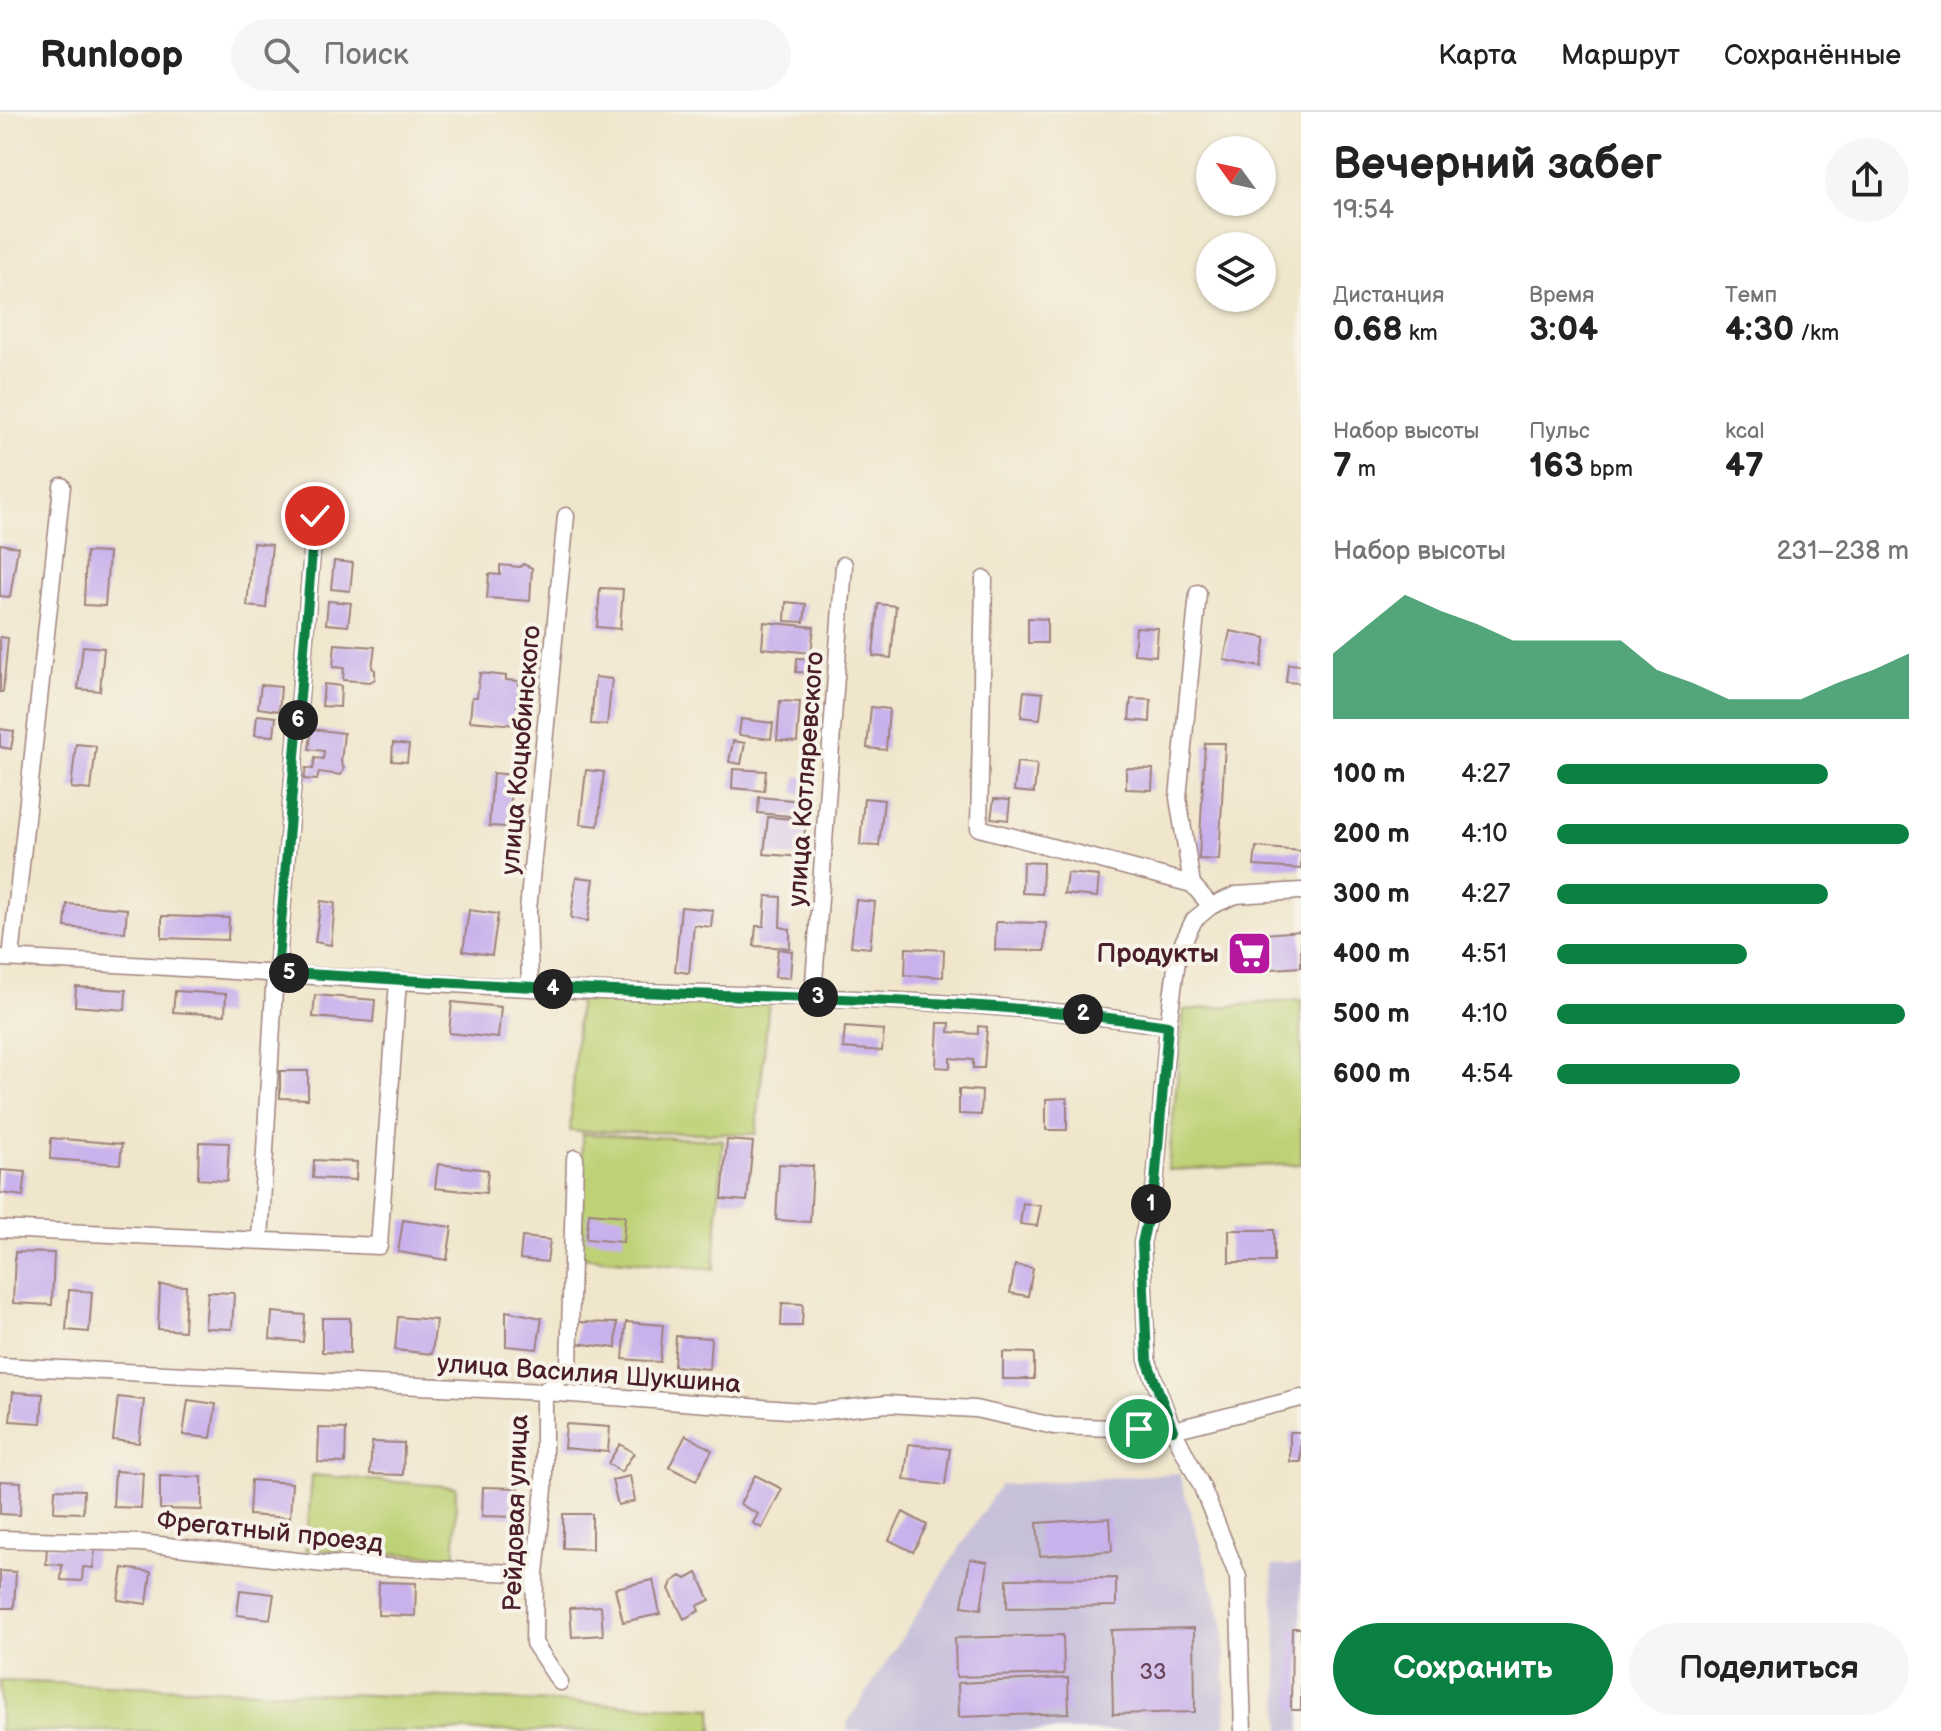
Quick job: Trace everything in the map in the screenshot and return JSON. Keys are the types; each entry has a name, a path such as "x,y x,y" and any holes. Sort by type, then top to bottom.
{"street":[{"path":"62,486 5,958 530,988 813,996 1095,1015 1168,1026"},
{"path":"260,1240 276,972 315,516"},
{"name":"улица Коцюбинского","path":"530,988 528,910 566,516"},
{"name":"улица Котляревского","path":"813,996 844,565"},
{"path":"984,579 979,828 1192,884"},
{"path":"1198,593 1178,798 1192,884 1211,906"},
{"path":"1243,1731 1238,1577 1202,1487 1173,1430 1147,1360 1142,1243 1155,1184 1168,1026 1178,953 1194,920 1211,906 1236,895 1301,891"},
{"path":"0,1229 379,1246 398,980"},
{"name":"Рейдовая улица","path":"560,1682 534,1643 535,1574 544,1489 544,1392 569,1367 575,1158"},
{"name":"улица Василия Шукшина","path":"0,1366 544,1392 816,1412 887,1404 975,1409 1054,1426 1173,1430 1301,1398"},
{"name":"Фрегатный проезд","path":"0,1539 142,1543 324,1564 535,1574"}],"shaded area":[{"path":"1179,1473 1224,1627 1226,1731 847,1731 847,1723 1000,1485"},
{"path":"1301,1565 1301,1731 1281,1730 1272,1566"}],"green space":[{"path":"579,999 769,1002 756,1134 570,1131"},
{"path":"1301,1000 1301,1164 1168,1170 1184,1010"},
{"path":"582,1134 723,1140 714,1269 581,1257"},
{"path":"312,1475 456,1487 455,1556 306,1550"},
{"path":"0,1681 712,1708 713,1731 0,1731"}],"building":[{"path":"253,543 272,545 266,608 247,606"},
{"path":"0,544 18,547 10,597 0,596"},
{"path":"86,552 109,553 105,606 84,605"},
{"path":"334,561 353,563 350,591 331,589"},
{"path":"523,564 532,568 530,601 487,598 489,574 500,575 500,565 520,567"},
{"path":"600,588 623,589 620,629 597,627"},
{"path":"328,601 351,603 348,626 326,624"},
{"path":"786,602 806,604 804,622 785,621"},
{"path":"878,604 896,606 891,658 873,656"},
{"path":"1028,618 1047,619 1047,643 1028,643"},
{"path":"764,622 814,627 811,653 762,648"},
{"path":"1136,627 1158,628 1156,656 1134,654"},
{"path":"1230,631 1266,638 1261,667 1224,660"},
{"path":"0,637 8,638 3,692 0,692"},
{"path":"335,644 375,647 372,668 375,679 370,682 343,680 344,668 333,667"},
{"path":"83,646 104,648 100,691 78,689"},
{"path":"797,658 818,659 817,673 796,672"},
{"path":"1288,664 1301,665 1301,683 1286,682"},
{"path":"480,673 519,681 516,725 470,721 472,697 477,697"},
{"path":"595,677 612,679 607,725 591,724"},
{"path":"324,684 341,686 340,707 322,706"},
{"path":"261,685 281,687 279,711 258,708"},
{"path":"1024,691 1043,693 1040,719 1021,717"},
{"path":"1131,699 1151,700 1150,722 1129,720"},
{"path":"780,701 800,702 797,742 777,740"},
{"path":"871,707 889,709 886,750 867,748"},
{"path":"257,715 276,717 274,736 255,735"},
{"path":"741,719 773,723 771,739 739,735"},
{"path":"0,729 14,731 11,749 0,747"},
{"path":"312,729 344,733 341,762 344,769 341,775 319,772 317,780 304,779 306,768 313,769 315,758 323,759 324,751 309,749"},
{"path":"733,741 745,743 741,764 729,762"},
{"path":"393,743 409,745 407,762 392,761"},
{"path":"1205,743 1225,743 1219,860 1199,859"},
{"path":"76,744 96,746 91,790 71,788"},
{"path":"1017,762 1037,764 1034,793 1014,791"},
{"path":"1126,768 1153,769 1152,790 1126,789"},
{"path":"733,769 766,771 764,791 732,788"},
{"path":"586,770 604,772 598,826 580,824"},
{"path":"493,773 512,775 508,827 489,826"},
{"path":"797,776 809,778 805,795 794,793"},
{"path":"759,797 802,801 800,817 758,813"},
{"path":"864,798 884,800 879,846 860,845"},
{"path":"994,799 1010,800 1008,820 991,818"},
{"path":"768,817 806,820 802,857 764,854"},
{"path":"1256,847 1301,851 1301,869 1254,866"},
{"path":"1023,862 1043,863 1042,894 1022,893"},
{"path":"1067,873 1099,876 1097,897 1064,894"},
{"path":"576,877 594,879 588,921 571,918"},
{"path":"766,896 781,897 780,927 790,929 790,948 754,946 756,926 764,926"},
{"path":"856,900 875,902 870,948 851,946"},
{"path":"321,901 335,903 331,945 315,942"},
{"path":"67,904 127,909 125,932 65,927"},
{"path":"681,907 713,910 711,927 694,925 689,973 675,971"},
{"path":"469,910 498,914 492,955 463,951"},
{"path":"162,916 229,918 228,940 162,938"},
{"path":"996,922 1046,923 1045,951 995,950"},
{"path":"1301,931 1301,967 1242,971 1240,936"},
{"path":"906,948 944,950 943,977 905,975"},
{"path":"778,949 792,951 790,978 775,977"},
{"path":"76,987 126,990 125,1010 75,1006"},
{"path":"175,991 226,994 225,1015 173,1012"},
{"path":"315,995 375,1000 373,1022 313,1017"},
{"path":"452,1002 501,1007 498,1038 449,1033"},
{"path":"938,1023 950,1023 949,1032 978,1034 978,1026 987,1027 984,1068 973,1068 973,1060 950,1058 950,1068 936,1067"},
{"path":"845,1027 884,1030 882,1051 843,1048"},
{"path":"280,1071 308,1071 308,1099 280,1098"},
{"path":"959,1089 982,1091 981,1115 959,1114"},
{"path":"1067,1098 1067,1130 1046,1130 1046,1099"},
{"path":"51,1138 122,1144 120,1164 50,1159"},
{"path":"727,1140 753,1142 747,1201 722,1199"},
{"path":"199,1142 229,1143 227,1181 198,1179"},
{"path":"314,1160 357,1162 356,1180 313,1178"},
{"path":"438,1164 488,1170 486,1193 435,1188"},
{"path":"779,1164 813,1166 810,1222 776,1220"},
{"path":"1,1170 26,1172 23,1196 0,1193"},
{"path":"1023,1203 1041,1206 1037,1226 1020,1224"},
{"path":"589,1213 625,1216 623,1242 586,1239"},
{"path":"403,1220 452,1227 447,1260 398,1252"},
{"path":"1229,1230 1274,1230 1274,1262 1229,1262"},
{"path":"522,1237 550,1240 547,1262 520,1259"},
{"path":"15,1252 54,1253 52,1305 13,1303"},
{"path":"1015,1265 1033,1268 1028,1296 1010,1293"},
{"path":"160,1285 186,1286 184,1331 158,1329"},
{"path":"69,1290 92,1292 89,1332 66,1330"},
{"path":"208,1292 234,1293 232,1329 205,1328"},
{"path":"782,1303 803,1304 802,1326 781,1326"},
{"path":"506,1311 542,1318 537,1349 506,1346"},
{"path":"272,1312 305,1315 303,1342 270,1339"},
{"path":"398,1317 436,1320 432,1354 395,1350"},
{"path":"322,1318 350,1318 350,1353 322,1352"},
{"path":"577,1322 617,1323 616,1348 576,1343"},
{"path":"626,1322 663,1325 660,1362 623,1359"},
{"path":"676,1336 711,1338 709,1369 674,1366"},
{"path":"1003,1352 1034,1353 1034,1379 1003,1379"},
{"path":"13,1392 43,1394 41,1423 10,1421"},
{"path":"118,1397 144,1400 139,1443 113,1440"},
{"path":"188,1400 216,1404 211,1438 183,1435"},
{"path":"566,1424 610,1427 608,1452 564,1448"},
{"path":"319,1428 346,1429 345,1463 318,1462"},
{"path":"1290,1432 1301,1432 1301,1462 1290,1462"},
{"path":"686,1435 712,1450 696,1481 669,1467"},
{"path":"372,1442 404,1443 403,1475 370,1474"},
{"path":"620,1444 634,1453 621,1472 608,1463"},
{"path":"909,1444 950,1449 945,1485 904,1480"},
{"path":"115,1471 143,1473 141,1508 113,1507"},
{"path":"755,1475 782,1489 762,1528 753,1523 758,1514 740,1504"},
{"path":"160,1476 202,1477 202,1510 160,1509"},
{"path":"630,1476 635,1501 618,1505 612,1480"},
{"path":"251,1480 292,1483 290,1518 249,1515"},
{"path":"0,1481 21,1482 20,1515 0,1514"},
{"path":"483,1487 519,1488 518,1517 482,1516"},
{"path":"55,1489 84,1490 83,1513 54,1512"},
{"path":"903,1512 927,1525 913,1552 889,1540"},
{"path":"563,1514 592,1514 592,1549 563,1548"},
{"path":"1110,1518 1112,1551 1040,1556 1037,1523"},
{"path":"47,1546 95,1549 93,1568 83,1567 82,1581 61,1580 62,1565 46,1564"},
{"path":"970,1559 988,1562 981,1609 962,1606"},
{"path":"123,1568 151,1572 147,1604 118,1600"},
{"path":"0,1571 16,1572 14,1608 0,1608"},
{"path":"697,1573 710,1600 697,1606 699,1611 684,1619 669,1589 672,1582 681,1576 686,1579"},
{"path":"1116,1578 1116,1606 1007,1608 1007,1579"},
{"path":"653,1580 660,1614 623,1622 615,1588"},
{"path":"379,1582 416,1583 415,1616 378,1615"},
{"path":"240,1590 274,1594 270,1619 237,1615"},
{"path":"601,1606 603,1635 572,1637 570,1608"},
{"path":"1194,1628 1195,1712 1113,1714 1111,1630"},
{"path":"1292,1628 1301,1628 1301,1710 1291,1710"},
{"path":"1063,1635 1064,1674 956,1677 955,1638"},
{"path":"1068,1678 1069,1713 959,1717 958,1683"}],"place":[{"name":"Продукты","path":"1250,953"}],"route":[{"path":"315,516 277,972 530,988 813,996 1095,1015 1168,1026 1155,1184 1142,1243 1147,1360 1173,1430 1139,1429"}]}
